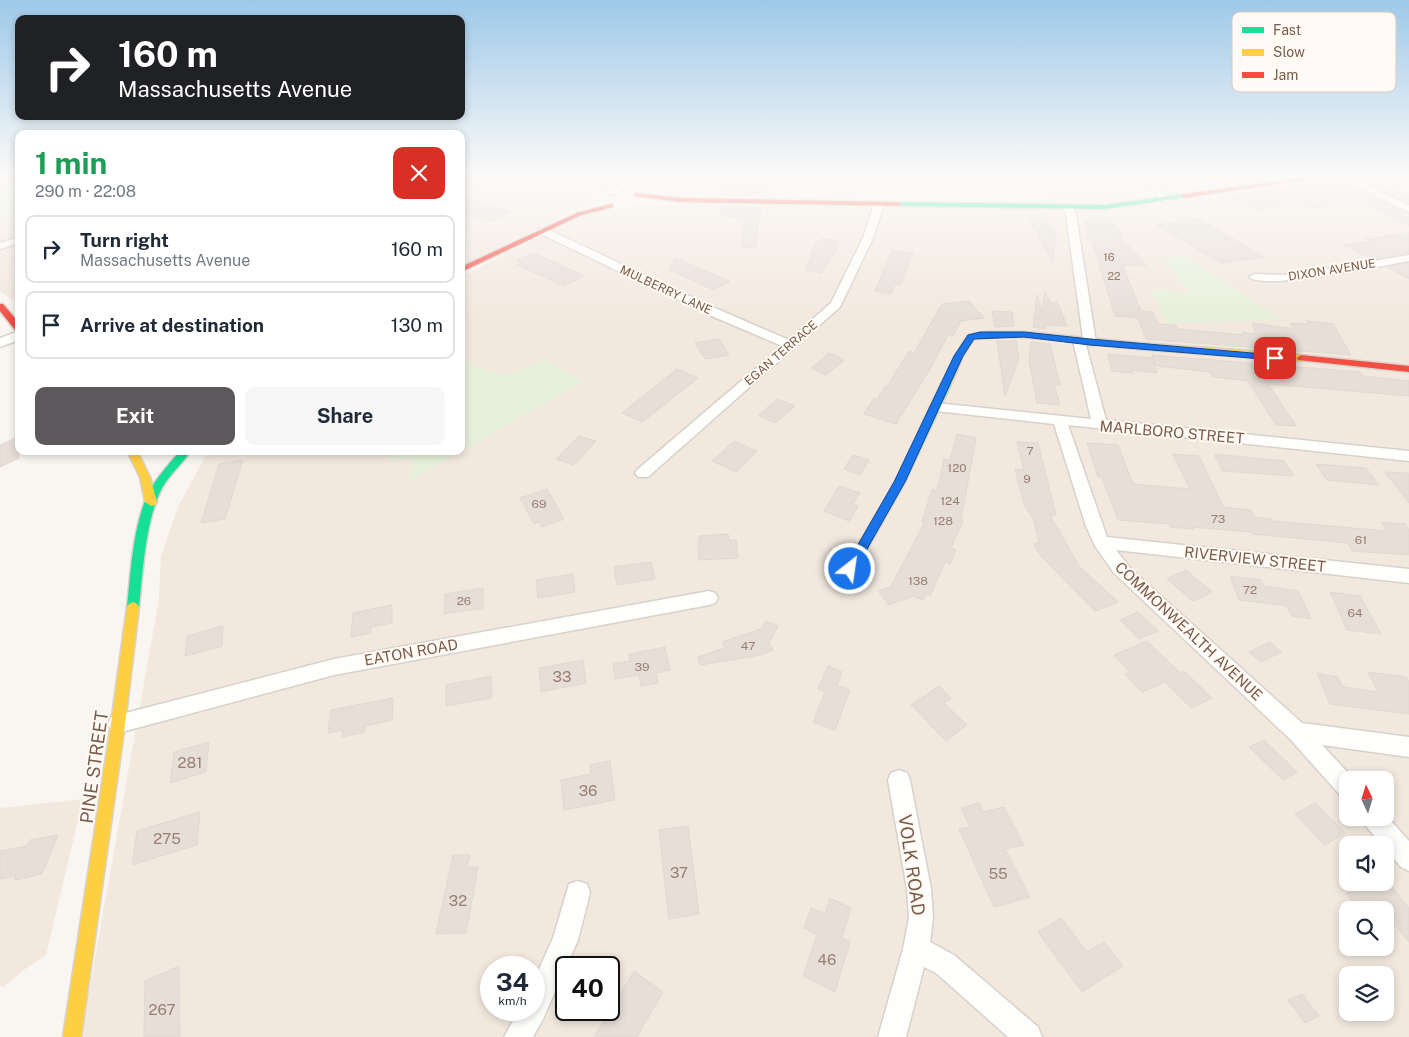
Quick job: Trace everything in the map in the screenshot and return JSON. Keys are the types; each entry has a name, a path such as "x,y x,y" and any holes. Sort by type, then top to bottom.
{"main road":[{"path":"465,267 559,223"},
{"path":"0,306 15,324"},
{"path":"850,569 900,482 959,356 971,337 1024,334 1084,342 1409,369"},
{"name":"PINE STREET","path":"134,455 145,478 151,502"},
{"name":"PINE STREET","path":"72,1037 118,724 140,549 151,502 163,478 183,455"}],"street":[{"name":"EGAN TERRACE","path":"643,473 828,313 841,298 873,223"},
{"path":"1072,223 1084,342 1100,425"},
{"name":"MULBERRY LANE","path":"543,231 711,312 791,344"},
{"path":"0,246 15,241"},
{"name":"DIXON AVENUE","path":"1255,277 1290,278 1409,258"},
{"path":"0,343 15,337"},
{"name":"MARLBORO STREET","path":"936,407 1409,456"},
{"name":"COMMONWEALTH AVENUE","path":"1060,421 1101,542 1125,574 1297,732 1339,778"},
{"name":"RIVERVIEW STREET","path":"1101,542 1409,576"},
{"name":"EATON ROAD","path":"118,724 334,667 709,598"},
{"path":"1297,732 1409,747"},
{"name":"VOLK ROAD","path":"892,1037 916,949 921,918 919,889 899,780"},
{"path":"1381,826 1409,859"},
{"path":"545,985 565,940 578,893"},
{"path":"916,949 945,964 1028,1037"},
{"path":"518,1037 527,1021"}],"shaded area":[{"path":"0,223 15,223 15,303 0,291"},
{"path":"465,223 549,223 465,264"},
{"path":"566,223 1409,223 1409,1037 81,1037 159,599 161,556 178,507 206,455 388,455 386,459 413,461 410,480 454,455 465,455 465,449 583,382 544,359 518,373 507,375 492,374 465,361 465,275"},
{"path":"83,799 46,955 3,987 0,985 0,808"}],"green space":[{"path":"1184,255 1282,320 1166,323 1151,289 1190,293 1161,258"},
{"path":"544,359 583,382 465,450 465,361 485,370 502,374 520,371"},
{"path":"388,455 455,455 410,481 413,461 386,459"}],"building":[{"path":"744,223 759,223 755,248 742,247"},
{"path":"1031,223 1050,223 1056,233 1053,263"},
{"path":"1086,223 1112,223 1123,234 1119,235 1146,265 1123,266 1141,311 1153,312 1158,324 1175,325 1178,329 1243,335 1242,332 1256,334 1252,323 1295,329 1290,323 1309,324 1307,321 1333,324 1351,355 1146,339 1138,318 1115,316 1092,241 1087,240"},
{"path":"1207,223 1264,257 1221,263 1157,225"},
{"path":"1409,233 1409,253 1371,259 1344,245 1370,241 1365,239"},
{"path":"821,239 838,241 835,252 821,273 806,270 816,241"},
{"path":"892,250 913,253 901,285 895,284 891,294 875,291"},
{"path":"534,253 585,276 564,286 517,265 521,263 516,261"},
{"path":"675,258 730,281 714,290 669,270"},
{"path":"1409,263 1409,279 1386,267 1396,265"},
{"path":"1045,292 1052,304 1057,301 1067,326 1045,325 1046,329 1033,327 1037,295 1042,311"},
{"path":"969,301 984,318 961,321 953,336 948,335 930,369 896,424 864,414 874,398 877,399 885,387 887,387 909,351 914,353 942,304"},
{"path":"992,311 1012,312 1014,326 995,327"},
{"path":"719,339 729,355 705,359 695,343"},
{"path":"997,341 1016,341 1019,359 1005,396"},
{"path":"1031,342 1050,344 1060,385 1054,384 1060,405 1037,403 1029,361"},
{"path":"829,353 844,360 826,375 811,368"},
{"path":"1108,354 1152,358 1157,373 1131,370 1132,373 1112,371"},
{"path":"1152,355 1360,372 1363,376 1409,381 1409,396 1268,384 1296,426 1276,425 1248,381 1213,377 1211,372 1156,366"},
{"path":"677,369 698,378 642,422 622,413"},
{"path":"778,399 795,406 775,423 758,415"},
{"path":"957,434 976,438 961,520 963,521 951,548 956,550 950,564 945,562 930,596 926,594 923,600 913,596 889,605 878,591 891,586 925,522 922,522 932,489 937,491 944,459 950,460"},
{"path":"579,436 596,441 574,465 556,459"},
{"path":"15,439 15,455 19,455 19,458 0,467 0,445"},
{"path":"734,441 757,451 736,472 712,461"},
{"path":"1017,442 1038,443 1056,515 1050,515 1079,566 1118,602 1095,611 1040,555 1034,544 1039,543 1034,520 1024,505 1015,469 1024,470"},
{"path":"1087,443 1118,445 1133,484 1190,489 1173,454 1199,456 1223,507 1251,510 1255,517 1272,519 1273,521 1387,531 1381,522 1405,524 1409,530 1409,555 1352,551 1348,543 1252,534 1251,532 1170,527 1169,524 1118,520 1102,477 1098,477"},
{"path":"1214,454 1284,461 1294,476 1223,471"},
{"path":"853,455 869,460 860,475 844,469"},
{"path":"243,460 225,519 201,523 219,464"},
{"path":"1316,464 1366,468 1379,485 1327,480"},
{"path":"1385,472 1409,473 1409,503"},
{"path":"839,486 860,493 853,504 858,506 849,521 824,511"},
{"path":"547,489 564,519 542,527 539,522 534,524 520,498"},
{"path":"728,534 729,540 736,540 738,558 699,560 699,536"},
{"path":"651,562 655,579 617,585 614,567"},
{"path":"1186,570 1212,592 1193,601 1167,579"},
{"path":"573,574 575,592 538,598 536,580"},
{"path":"1230,576 1261,580 1264,586 1298,591 1311,619 1292,616 1287,606 1239,600"},
{"path":"483,588 483,608 444,614 445,594"},
{"path":"1330,592 1360,596 1381,634 1347,630"},
{"path":"392,605 392,623 371,627 371,633 351,637 353,613"},
{"path":"1138,612 1158,631 1139,639 1120,620"},
{"path":"765,621 778,626 769,643 773,650 761,655 700,665 698,657 725,648 722,642 761,629"},
{"path":"223,626 222,646 185,656 187,636"},
{"path":"1147,641 1180,673 1184,671 1212,698 1191,708 1165,682 1142,692 1125,674 1130,672 1114,655"},
{"path":"1270,642 1282,652 1261,662 1249,652"},
{"path":"665,647 670,670 656,673 658,683 641,686 639,675 615,679 613,664 630,661 629,654"},
{"path":"583,660 586,683 541,692 539,668"},
{"path":"828,666 842,672 837,685 850,690 835,730 813,722 825,692 818,689"},
{"path":"1368,672 1406,677 1409,682 1409,714 1330,704 1317,673 1338,677 1343,687 1378,692"},
{"path":"491,676 492,698 446,706 446,685"},
{"path":"939,686 951,698 944,703 967,725 946,741 911,705"},
{"path":"393,698 392,720 365,726 364,732 342,737 343,730 328,733 331,710"},
{"path":"1264,740 1297,772 1283,780 1249,747"},
{"path":"209,742 206,772 170,783 174,752"},
{"path":"610,761 615,800 564,810 561,780 591,774 590,765"},
{"path":"979,803 983,812 1004,807 1024,845 1005,849 1030,897 994,907 959,829 970,827 961,808"},
{"path":"1315,803 1345,833 1325,845 1295,814"},
{"path":"200,812 197,845 132,865 137,831"},
{"path":"688,826 699,914 669,919 659,830"},
{"path":"58,835 42,874 15,880 16,876 0,879 0,851 27,846 30,840"},
{"path":"453,855 470,855 467,867 478,867 466,933 436,934"},
{"path":"1394,890 1409,908 1409,942 1394,924 1394,901 1352,901 1346,893 1353,891"},
{"path":"830,898 851,908 842,938 850,942 835,992 803,976 817,934 804,928 811,908 825,914"},
{"path":"1061,918 1087,952 1104,942 1123,966 1082,992 1038,932"},
{"path":"179,966 180,1037 144,1037 145,981"},
{"path":"634,971 663,992 637,1037 594,1037 604,1021 620,1021 620,994"},
{"path":"1302,994 1319,1016 1305,1023 1288,1000"}],"traffic: fast":[{"path":"850,569 900,482 946,384"},
{"path":"133,607 143,535 154,494 164,477 183,455"}],"traffic: slow":[{"path":"946,384 959,356 971,337 989,335 1043,336 1138,346 1301,358"},
{"path":"134,455 145,477 151,502"},
{"path":"72,1037 118,724 133,607"}],"traffic: jam":[{"path":"465,268 559,223"},
{"path":"0,306 15,324"},
{"path":"1301,358 1409,369"}],"route":[{"path":"850,569 900,482 959,356 971,337 1024,334 1090,342 1275,358"}]}
